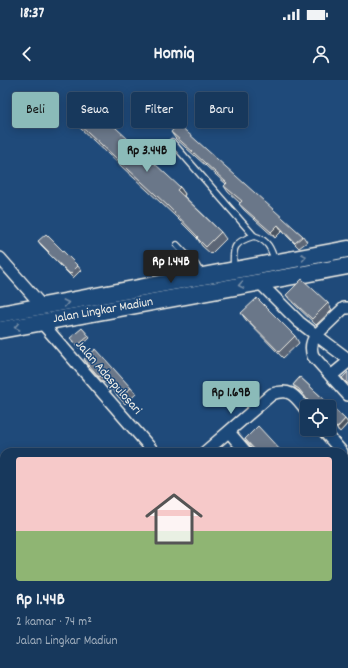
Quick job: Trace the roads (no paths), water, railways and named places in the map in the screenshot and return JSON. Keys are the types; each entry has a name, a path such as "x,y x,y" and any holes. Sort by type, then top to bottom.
{"main road":[{"name":"Jalan Lingkar Madiun","path":"0,330 42,315 202,276 348,248"},
{"name":"Jalan Lingkar Madiun","path":"0,314 42,315 259,282 348,266"}],"street":[{"name":"Jalan Adaspulosari","path":"0,258 42,315 151,448"},
{"path":"259,282 299,322 348,360 331,376"},
{"path":"348,308 344,308 316,335 312,342 311,350 313,356 348,395"},
{"path":"210,448 272,394 280,391 286,391 292,394 300,403"},
{"path":"229,432 243,448"},
{"path":"328,436 339,448"}],"lane":[{"path":"172,142 254,236 265,241 270,248 275,262"},
{"path":"234,270 233,254 238,243 254,236"},
{"path":"178,245 196,265 202,276"}]}
